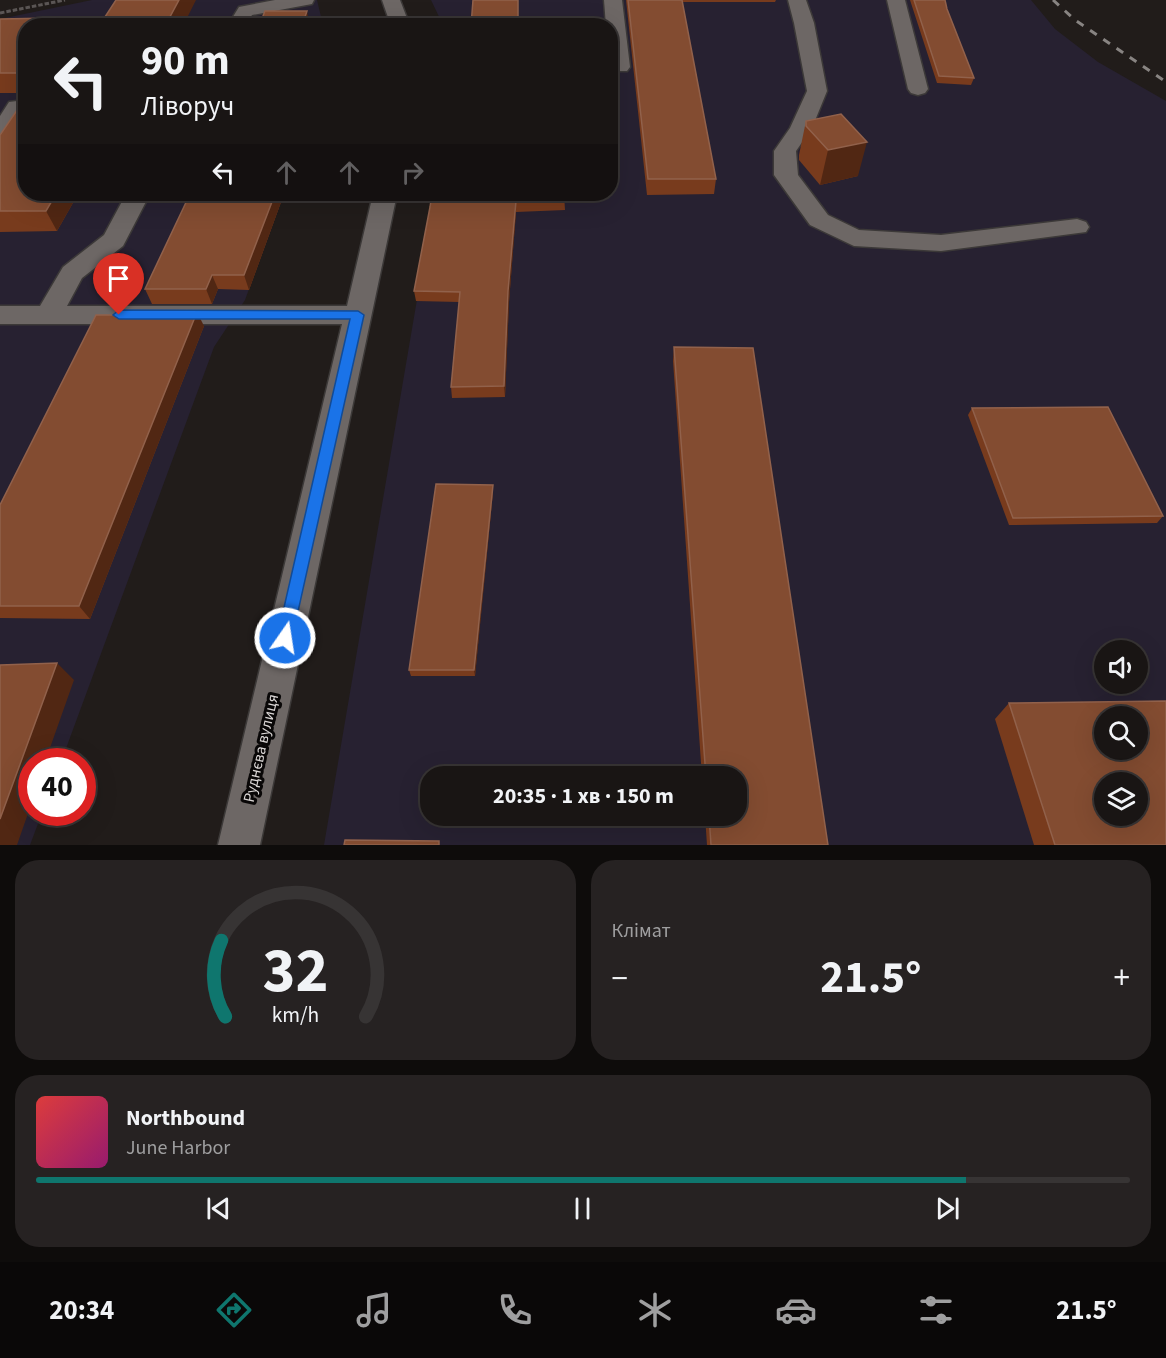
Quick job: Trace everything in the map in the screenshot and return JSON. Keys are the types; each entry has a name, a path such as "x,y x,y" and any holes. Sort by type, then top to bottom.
{"street":[{"path":"241,18 246,10 305,0"},
{"path":"391,0 398,18"},
{"path":"613,0 615,18"},
{"path":"797,0 817,91 801,128 785,151 786,175 819,220 854,238 941,243 1077,227"},
{"path":"896,0 918,89"},
{"path":"618,48 620,67"},
{"path":"0,131 14,107"},
{"path":"48,315 72,273 114,240 134,201"},
{"name":"Руднєва вулиця","path":"239,845 383,201"},
{"path":"0,315 358,315"}],"path":[{"path":"0,13 65,0"}],"shaded area":[{"path":"92,0 317,0 321,18 18,18 18,201 281,201 245,300 214,347 66,748 18,748 18,826 37,826 30,845 0,845 0,19"},
{"path":"431,0 1031,0 1055,29 1098,62 1166,101 1166,845 324,845 434,201 618,201 618,18 440,18"}],"building":[{"path":"116,0 179,0 169,18 52,18 105,17"},
{"path":"473,0 518,0 518,18 472,18"},
{"path":"628,0 682,0 716,179 648,179"},
{"path":"914,0 945,0 974,78 939,76"},
{"path":"265,11 307,11 305,18 262,18"},
{"path":"0,19 18,19 18,73 0,73"},
{"path":"18,109 18,201 52,201 46,211 0,211 0,135"},
{"path":"841,114 867,142 828,150 806,126 806,121"},
{"path":"187,201 272,201 244,275 212,275 206,289 145,289"},
{"path":"431,201 516,201 508,291 504,386 451,387 460,292 414,291"},
{"path":"134,312 197,312 79,606 0,606 0,505 96,315 132,315"},
{"path":"674,347 753,348 828,845 711,845 710,826 747,826 747,766 705,766"},
{"path":"1108,407 1163,516 1013,518 972,408"},
{"path":"436,484 493,485 474,670 409,670"},
{"path":"57,663 26,748 18,748 18,770 0,819 0,665"},
{"path":"1166,701 1166,845 1055,845 1009,703"},
{"path":"345,840 439,841 439,845 344,845"}],"railway":[{"path":"1053,0 1075,20 1166,82"}],"route":[{"path":"119,315 358,315 285,638"}]}
